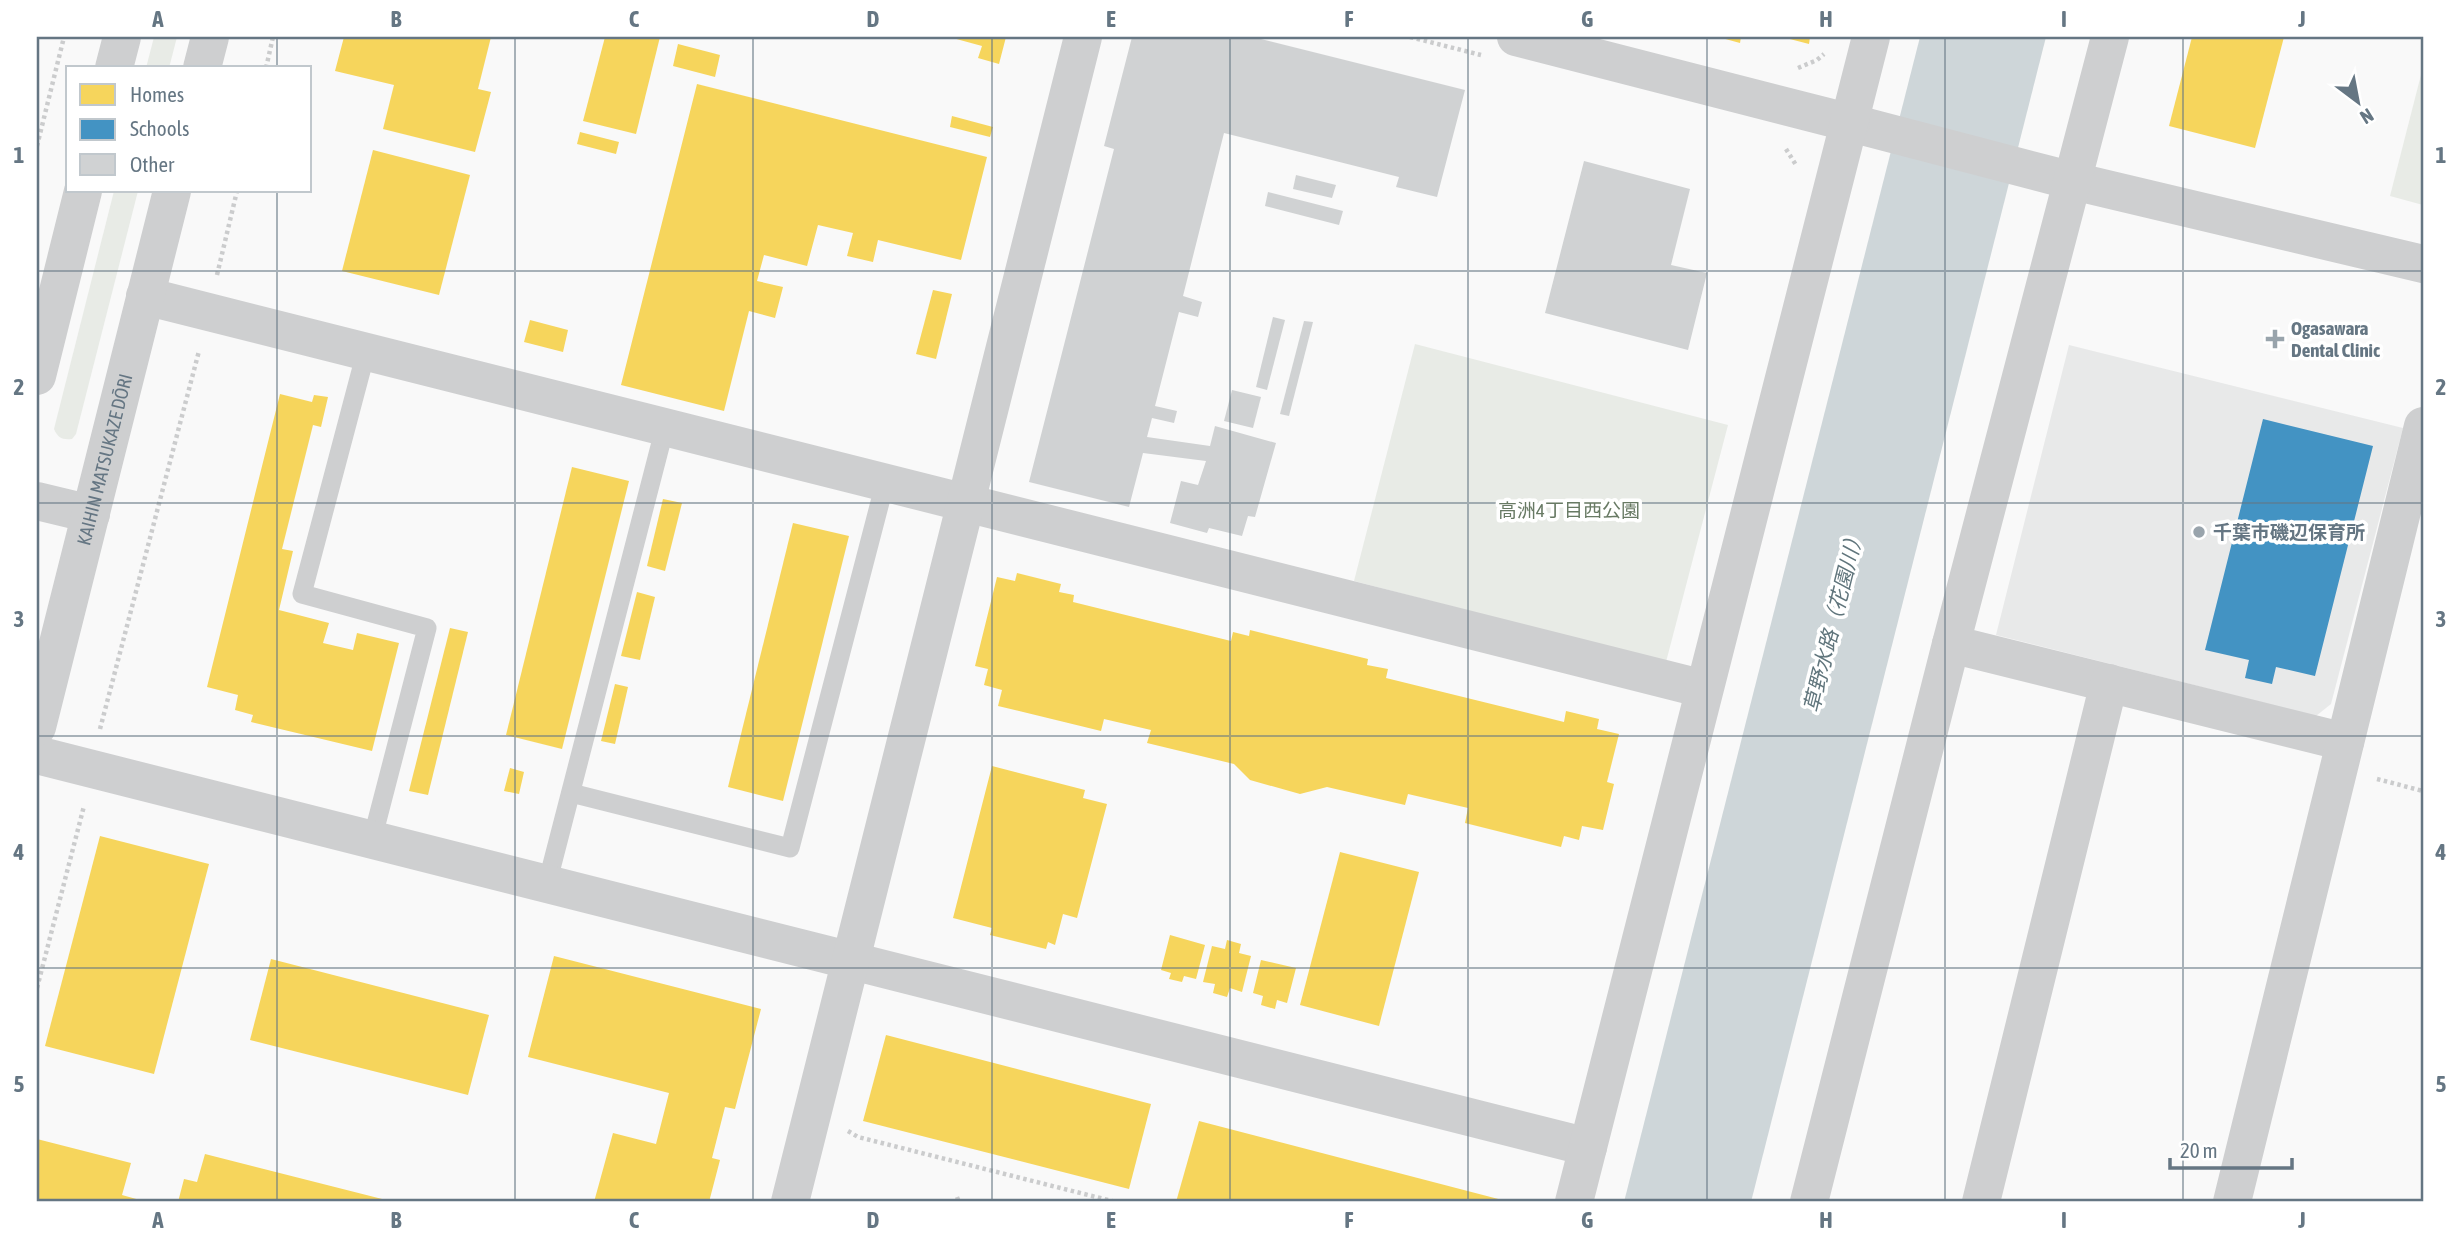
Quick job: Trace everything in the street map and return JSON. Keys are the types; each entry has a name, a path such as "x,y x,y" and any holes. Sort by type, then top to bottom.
{"street":[{"path":"115,66 122,37"},
{"path":"203,66 210,37"},
{"path":"790,1202 1083,37"},
{"path":"1574,1202 1871,37"},
{"path":"1809,1202 1951,644 2110,37"},
{"path":"1503,47 1851,123 2073,181 2423,264"},
{"path":"37,376 83,192"},
{"name":"KAIHIN MATSUKAZE DŌRI","path":"37,727 172,192"},
{"path":"145,296 1704,690"},
{"path":"2232,1202 2423,426"},
{"path":"37,501 90,514"},
{"path":"1951,644 2345,742"},
{"path":"1981,1202 2109,683"},
{"path":"37,755 1588,1147"}],"lane":[{"path":"366,352 302,594 427,628 372,840"},
{"path":"547,884 665,428"},
{"path":"570,793 790,848 885,483"}],"path":[{"path":"37,146 64,37"},
{"path":"266,66 273,37"},
{"path":"1410,37 1503,47"},
{"path":"1784,146 1798,169"},
{"path":"216,277 237,192"},
{"path":"99,731 199,350"},
{"path":"37,988 84,805"},
{"path":"840,1122 858,1137 1116,1202"}],"shaded area":[{"name":"千葉市磯辺保育所","path":"2069,345 2403,428 2331,704 2316,716 1996,635"}],"green space":[{"path":"154,37 177,37 170,66 147,66"},
{"path":"2423,67 2423,205 2390,196"},
{"path":"114,192 138,192 76,434 72,439 63,439 54,429"},
{"name":"高洲4丁目西公園","path":"1415,344 1728,425 1666,662 1354,581"}],"water":[{"name":"草野水路（花園川）","path":"1920,37 2046,37 1751,1202 1624,1202"}],"building: Homes":[{"path":"344,37 491,37 478,89 491,92 475,152 383,129 394,85 335,71"},
{"path":"605,37 660,37 636,134 583,121"},
{"path":"949,37 1006,37 999,64 978,58 982,46"},
{"path":"1718,37 1741,37 1740,43"},
{"path":"1782,37 1810,37 1809,44"},
{"path":"2192,37 2284,37 2255,148 2169,126"},
{"path":"678,44 720,55 715,77 673,66"},
{"path":"697,84 987,157 961,260 878,240 873,262 847,256 853,233 818,225 807,266 764,255 757,281 783,287 775,318 749,311 724,411 621,385"},
{"path":"952,116 993,127 990,137 950,127"},
{"path":"580,132 619,142 616,154 577,144"},
{"path":"373,150 470,175 439,295 342,271"},
{"path":"933,290 952,294 936,359 916,354"},
{"path":"530,320 568,330 563,352 524,342"},
{"path":"280,394 312,402 314,395 328,397 321,427 313,425 282,549 293,551 279,610 329,623 323,643 353,650 357,633 399,643 372,751 251,722 253,715 235,710 238,695 207,687"},
{"path":"572,467 629,481 562,749 506,735"},
{"path":"663,499 682,503 665,571 647,566"},
{"path":"793,523 849,536 783,801 728,787"},
{"path":"1017,573 1061,584 1059,592 1074,595 1073,602 1231,641 1233,632 1249,636 1250,630 1368,659 1367,665 1388,669 1386,678 1564,722 1566,711 1599,719 1597,729 1619,734 1607,782 1614,784 1603,830 1582,826 1579,840 1564,836 1561,847 1465,823 1468,808 1408,794 1405,805 1327,787 1300,794 1250,780 1234,764 1147,743 1151,730 1104,719 1101,731 998,706 1002,690 984,685 988,669 975,666 997,577 1015,581"},
{"path":"637,592 655,597 640,660 621,656"},
{"path":"450,628 468,632 428,795 409,791"},
{"path":"615,684 628,687 615,744 601,741"},
{"path":"992,766 1085,790 1083,798 1107,804 1077,918 1063,914 1055,945 1048,942 1046,949 990,935 992,928 953,918"},
{"path":"510,768 524,772 519,794 504,791"},
{"path":"100,836 209,864 154,1074 45,1046"},
{"path":"1340,852 1419,872 1379,1026 1300,1005"},
{"path":"1170,935 1205,945 1196,979 1184,976 1182,982 1169,979 1171,973 1161,970"},
{"path":"1227,940 1241,944 1239,953 1251,956 1242,992 1230,988 1227,997 1213,993 1215,984 1203,982 1212,946 1225,949"},
{"path":"554,956 761,1009 735,1109 725,1107 712,1158 720,1160 709,1202 594,1202 613,1133 656,1144 669,1093 528,1057"},
{"path":"271,959 489,1015 468,1095 250,1040"},
{"path":"1261,960 1296,968 1287,1003 1277,1000 1275,1009 1261,1005 1263,996 1253,993"},
{"path":"886,1035 1151,1104 1129,1189 863,1121"},
{"path":"1199,1121 1506,1201 1176,1202"},
{"path":"37,1139 131,1163 122,1195 147,1202 37,1202"},
{"path":"205,1154 390,1202 178,1202 184,1179 197,1182"}],"building: Schools":[{"path":"2263,419 2373,446 2315,676 2276,667 2272,684 2245,678 2249,660 2205,650"}],"building: Other":[{"path":"1132,37 1253,37 1465,90 1437,197 1396,187 1399,177 1224,133 1183,296 1202,302 1198,317 1179,312 1155,406 1177,411 1174,423 1152,418 1147,437 1210,446 1215,426 1276,443 1255,517 1248,516 1242,536 1209,528 1207,533 1170,523 1181,481 1198,485 1206,461 1143,453 1129,507 1029,482 1114,149 1104,146"},
{"path":"1584,161 1690,189 1671,265 1707,273 1688,350 1545,313"},
{"path":"1296,175 1336,185 1332,198 1293,189"},
{"path":"1268,192 1343,211 1339,225 1265,206"},
{"path":"1273,317 1285,320 1267,390 1256,387"},
{"path":"1304,321 1313,322 1289,416 1280,414"},
{"path":"1232,390 1261,397 1253,428 1224,421"}],"place":[{"name":"Ogasawara Dental Clinic","path":"2275,339"},
{"name":"千葉市磯辺保育所","path":"2199,532"}]}
